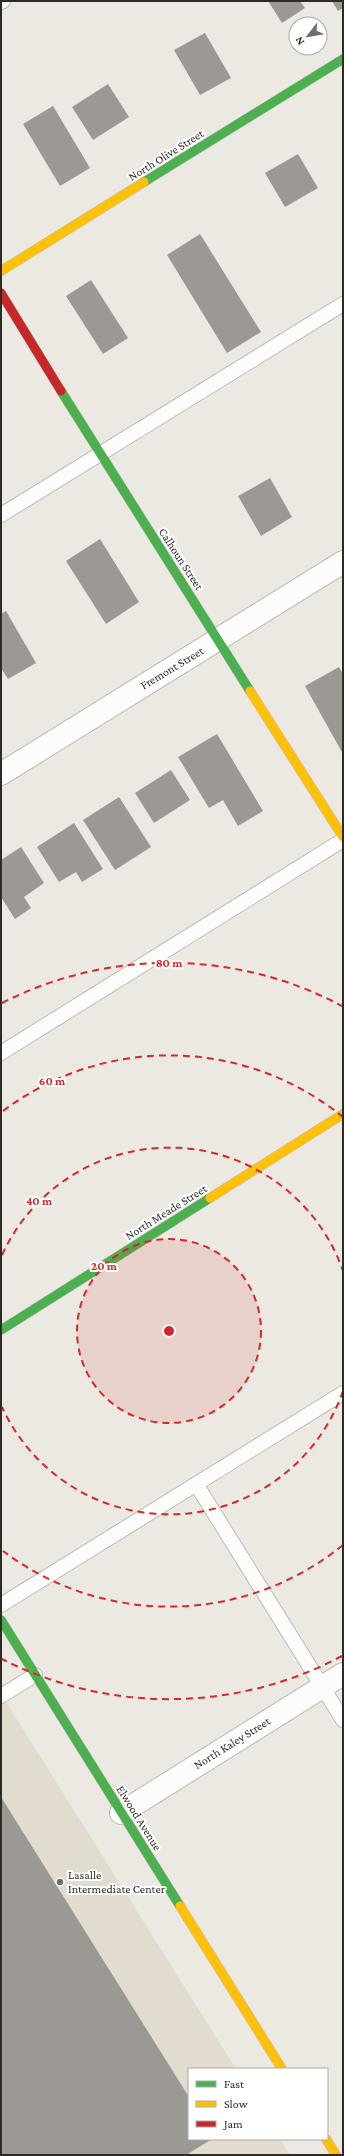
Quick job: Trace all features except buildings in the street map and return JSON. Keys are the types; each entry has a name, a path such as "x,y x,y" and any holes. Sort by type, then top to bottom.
{"street":[{"name":"North Olive Street","path":"1,272 343,59"},
{"name":"Calhoun Street","path":"1,293 100,454 343,837"},
{"name":"Fremont Street","path":"1,774 343,562"},
{"name":"North Meade Street","path":"1,1330 343,1114"},
{"name":"Elwood Avenue","path":"1,1620 281,2068"},
{"name":"North Kaley Street","path":"121,1812 343,1674"},
{"path":"327,2140 336,2155"}],"lane":[{"path":"1,515 343,304"},
{"path":"1,1054 343,840"},
{"path":"1,1606 343,1393"},
{"path":"196,1484 343,1720"},
{"path":"1,1696 35,1675"}],"shaded area":[{"name":"Lasalle Intermediate Center","path":"1,1694 235,2068 188,2068 188,2140 281,2140 290,2155 1,2155"}],"traffic: fast":[{"path":"144,182 343,59"},
{"path":"61,391 250,691"},
{"path":"1,1330 210,1198"},
{"path":"1,1620 180,1906"}],"traffic: slow":[{"path":"1,271 144,182"},
{"path":"250,691 343,837"},
{"path":"210,1198 343,1114"},
{"path":"180,1906 281,2068"},
{"path":"327,2140 336,2155"}],"traffic: jam":[{"path":"1,293 61,391"}],"place":[{"name":"Lasalle Intermediate Center","path":"60,1882"}]}
